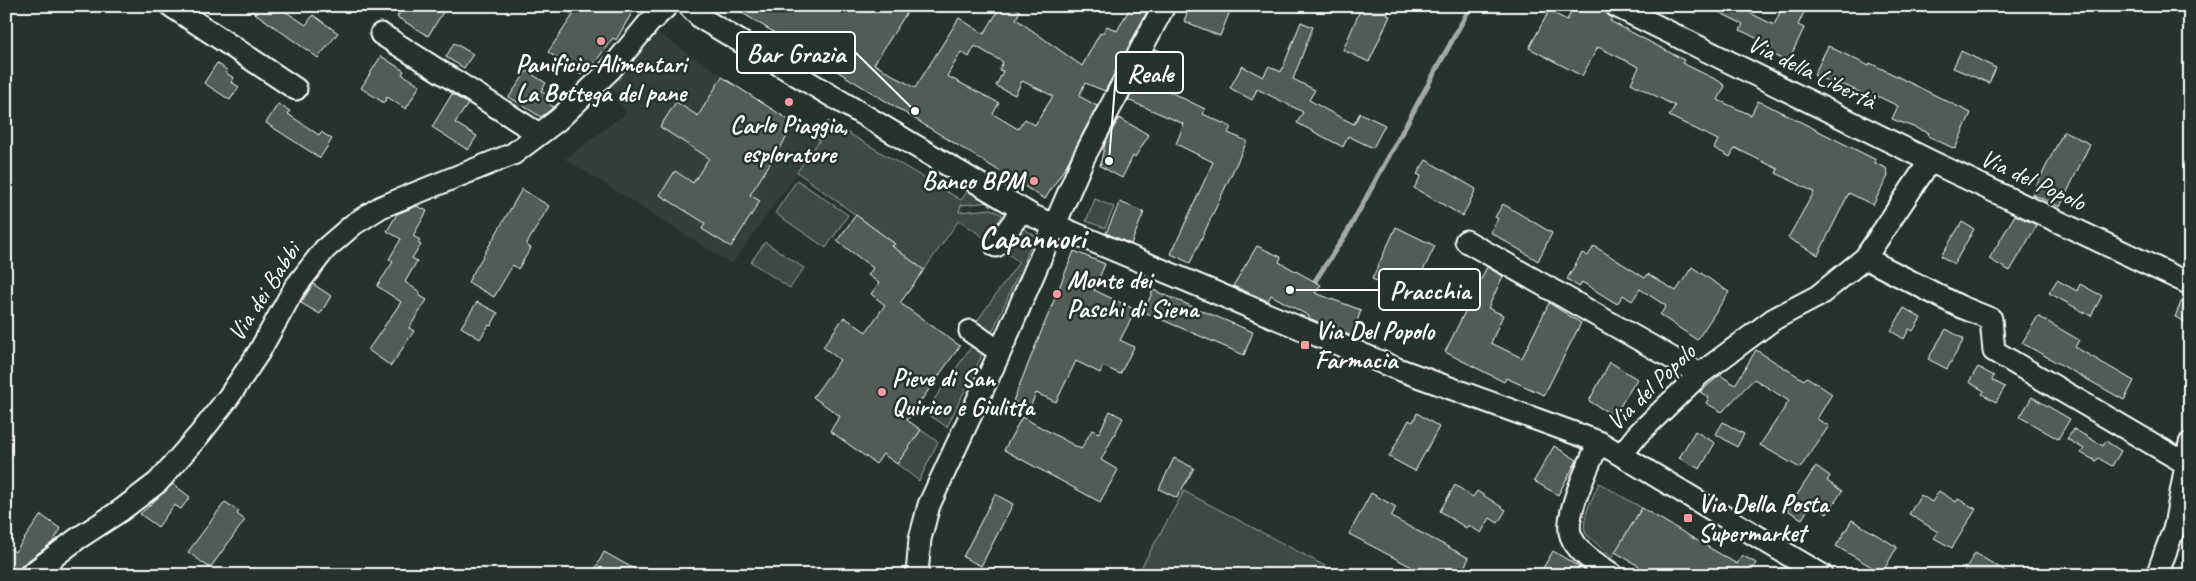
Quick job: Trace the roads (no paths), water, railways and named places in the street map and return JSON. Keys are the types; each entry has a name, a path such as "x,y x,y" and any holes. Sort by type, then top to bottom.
{"street":[{"path":"171,6 296,89"},
{"name":"Via dei Babbi","path":"30,575 158,482 200,434 228,398 259,352 294,289 325,249 354,224 381,207 513,154 558,120 610,70 648,24 667,6"},
{"name":"Via del Popolo","path":"688,6 701,18 1022,210 1053,226 1395,368 1599,442 1622,454 1638,434 1700,374 1774,319 1818,296 1865,258 1930,161 2190,284"},
{"path":"917,575 920,538 929,505 1000,352 1053,226 1092,142 1164,6"},
{"name":"Via della Libertà","path":"1616,6 1930,161"},
{"path":"381,34 539,134"},
{"path":"996,246 1022,210"},
{"path":"1466,241 1700,374"},
{"path":"1865,258 1959,306 1991,319 1994,351 2185,463"},
{"path":"970,331 1000,352"},
{"path":"1599,442 1568,523 1575,543 1587,556 1612,575"},
{"path":"2157,575 2175,526 2190,443"},
{"path":"1622,454 1822,575"}],"waterway":[{"path":"1315,281 1348,231 1471,6"}],"place":[{"name":"Panificio-Alimentari La Bottega del pane","path":"601,41"},
{"name":"Carlo Piaggia, esploratore","path":"789,102"},
{"name":"Bar Grazia","path":"915,111"},
{"name":"Reale","path":"1109,161"},
{"name":"Banco BPM","path":"1034,181"},
{"name":"Pracchia","path":"1290,290"},
{"name":"Monte dei Paschi di Siena","path":"1057,294"},
{"name":"Via Del Popolo Farmacia","path":"1305,345"},
{"name":"Pieve di San Quirico e Giulitta","path":"882,392"},
{"name":"Via Della Posta Supermarket","path":"1688,518"}],"district":[{"name":"Capannori","path":"1032,238"}]}
